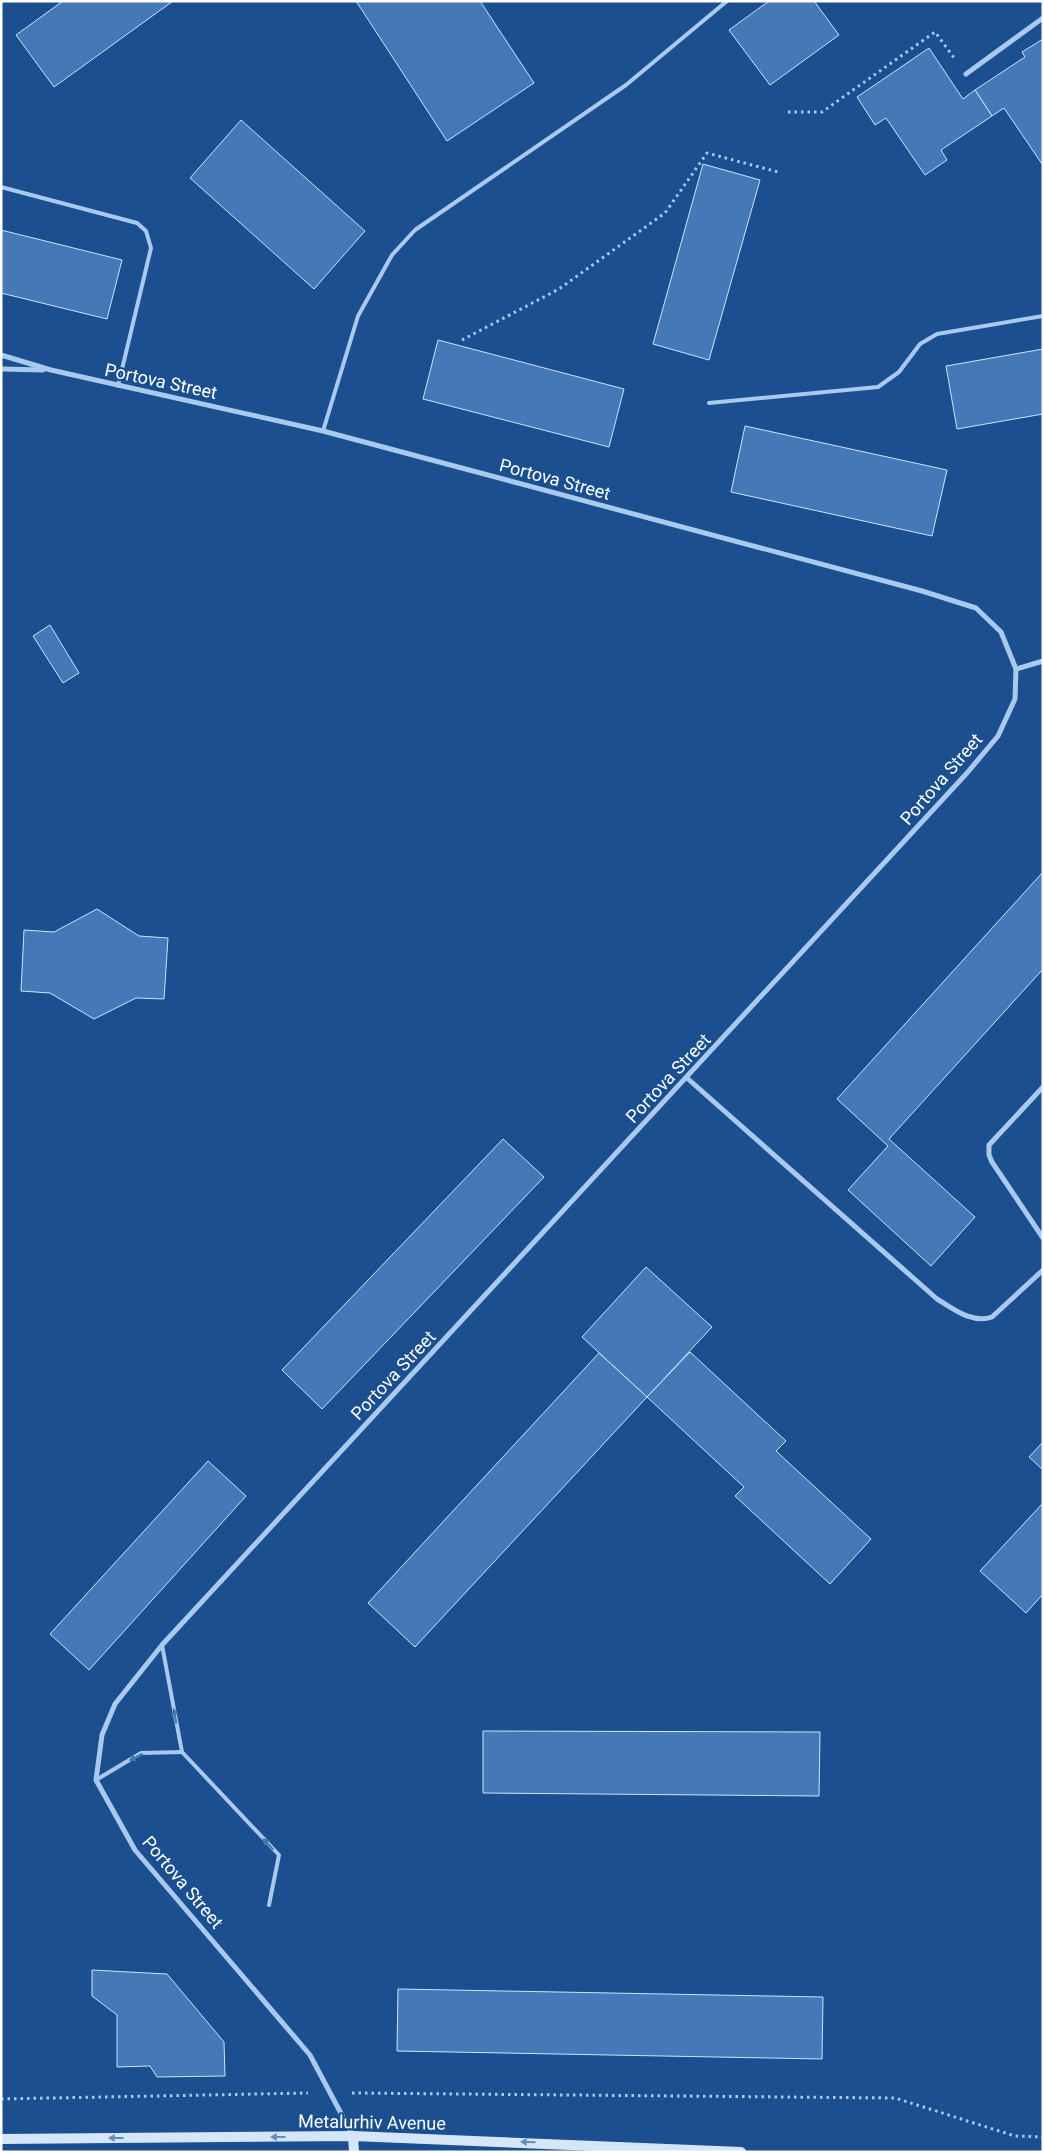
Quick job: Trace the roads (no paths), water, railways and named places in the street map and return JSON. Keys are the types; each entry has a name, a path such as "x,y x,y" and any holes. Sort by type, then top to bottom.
{"main road":[{"name":"Metalurhiv Avenue","path":"1,2139 353,2136 737,2151"},
{"path":"353,2136 354,2152"}],"street":[{"path":"966,74 1043,18"},
{"name":"Portova Street","path":"1,355 51,370 118,386 323,430 922,591 976,608 1001,632 1016,669 1015,699 998,736 968,773 162,1645 115,1704 102,1735 96,1780 135,1850 310,2055 353,2136"},
{"name":"Portova Street","path":"1,369 51,370"},
{"path":"1016,669 1043,660"},
{"path":"687,1078 930,1292 958,1312 982,1320 992,1317 1043,1270"},
{"path":"1043,1087 989,1145 988,1150 996,1168 1043,1238"}],"lane":[{"path":"323,430 358,316 392,255 415,230 626,84 728,1"},
{"path":"1,187 137,223 146,231 151,248 118,386"},
{"path":"710,403 878,387 899,372 920,344 937,334 1043,316"},
{"path":"162,1645 182,1752 279,1855 269,1905"},
{"path":"96,1780 141,1753 182,1752"}]}
